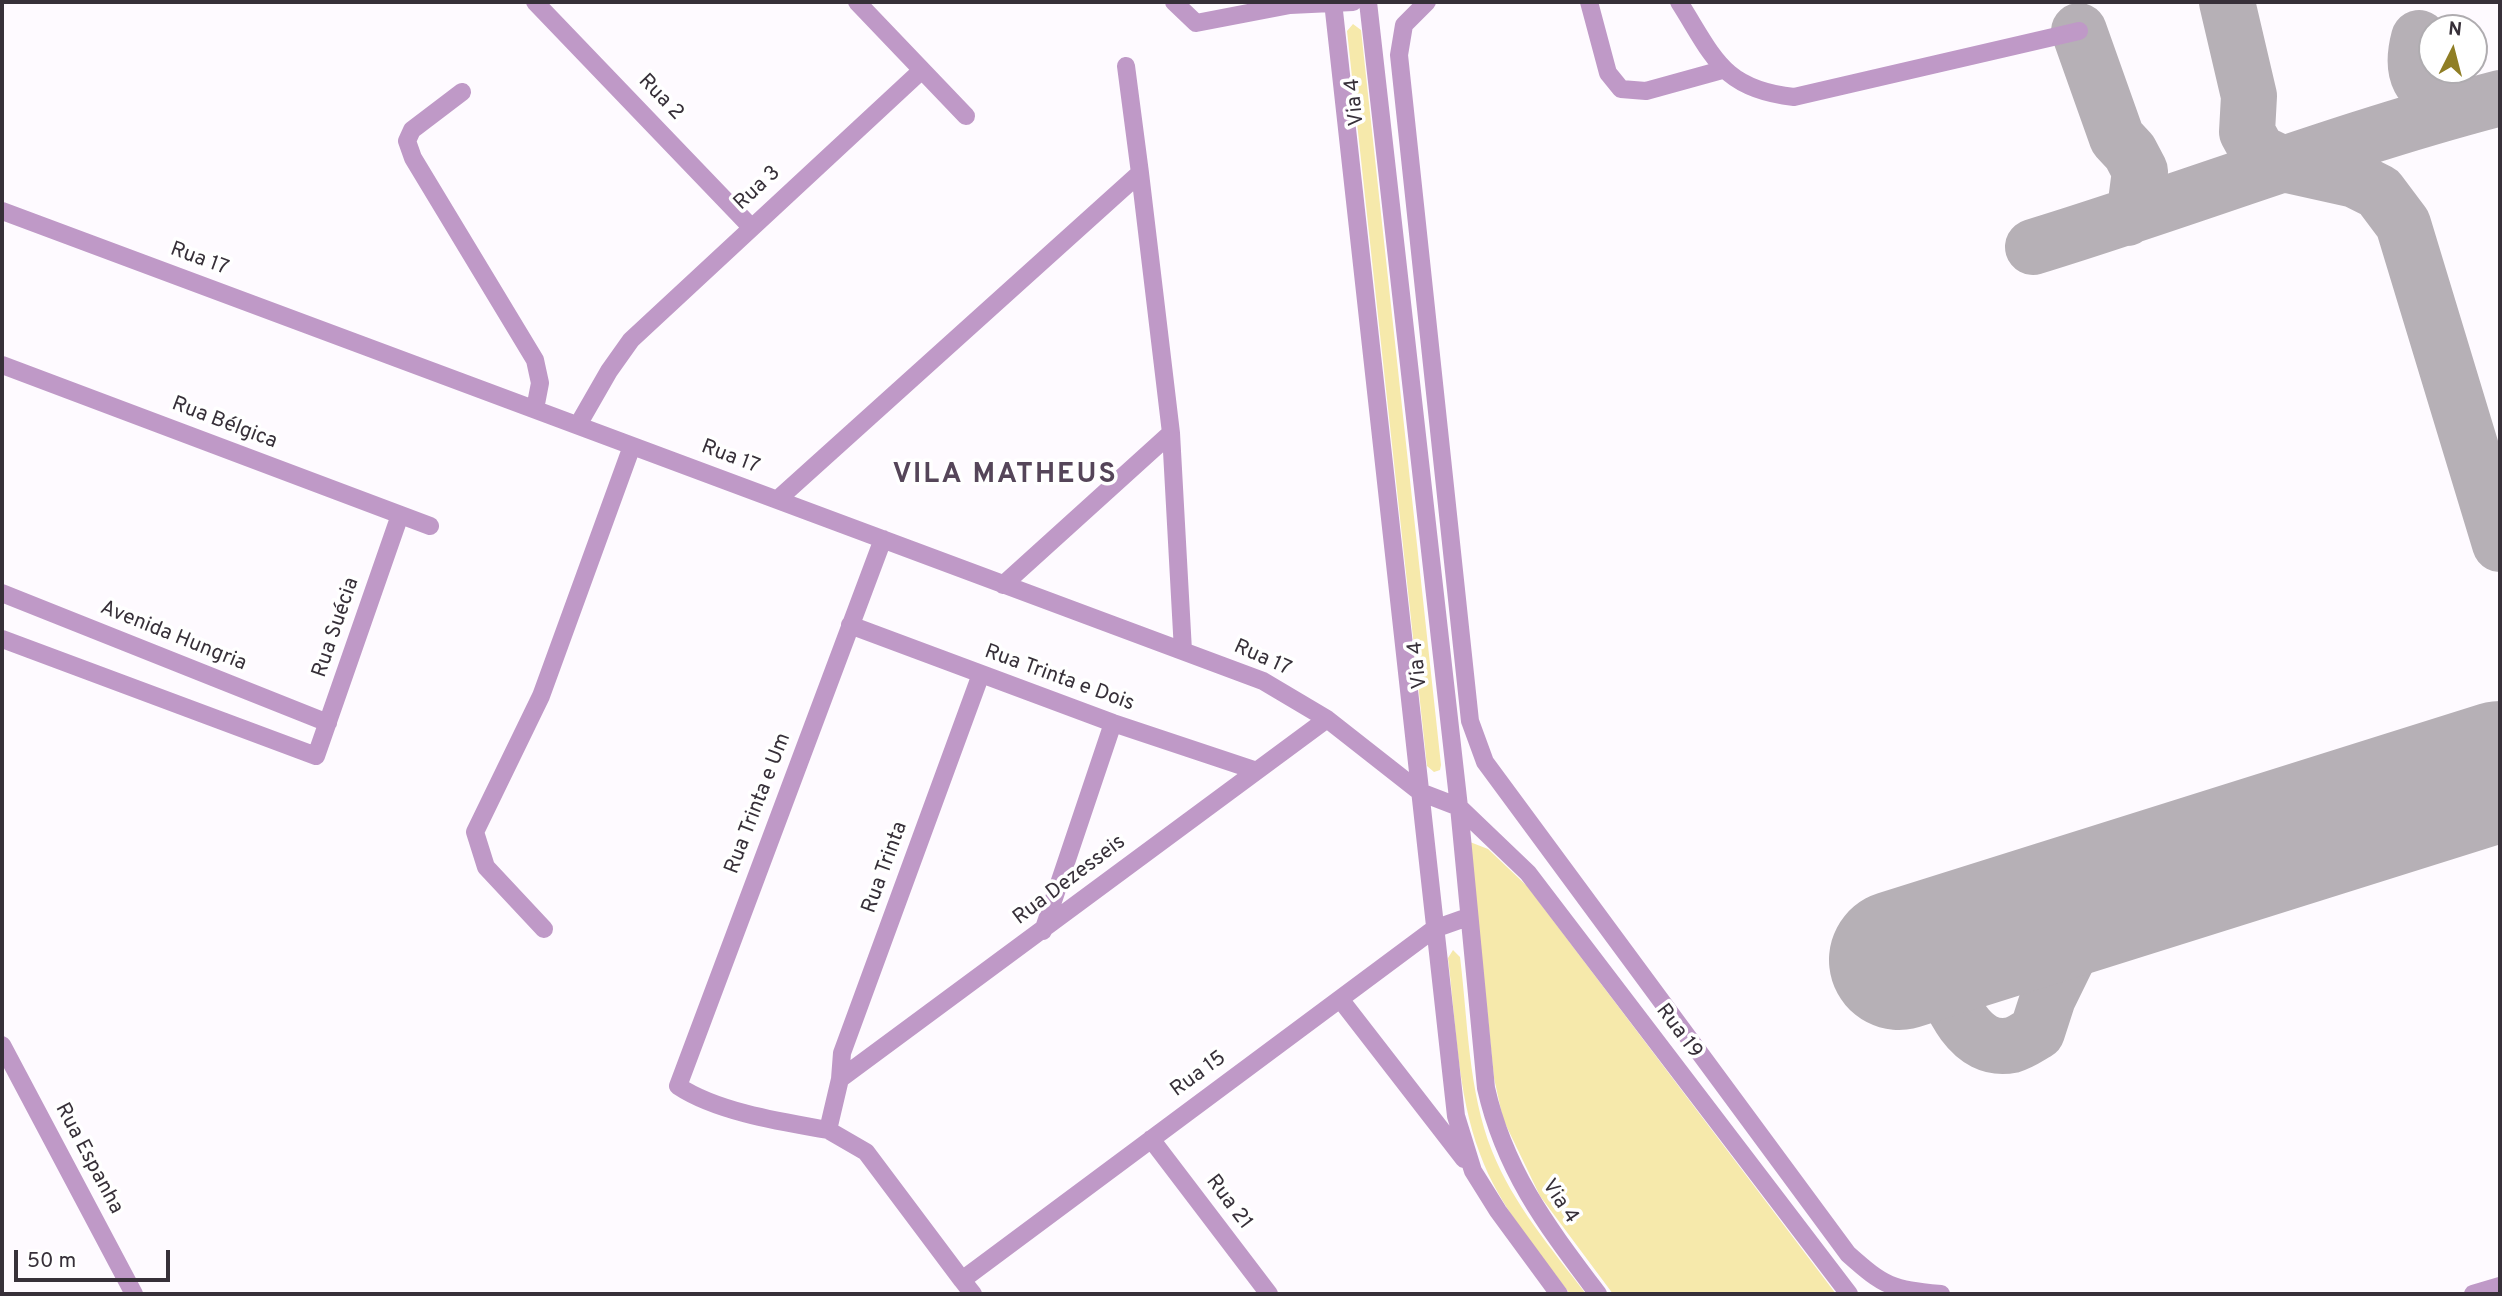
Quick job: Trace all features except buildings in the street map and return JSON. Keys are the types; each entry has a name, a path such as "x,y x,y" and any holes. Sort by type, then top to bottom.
{"street":[{"name":"Rua 2","path":"535,2 751,227"},
{"path":"857,2 965,116"},
{"path":"1174,2 1196,23 1290,3 1353,2"},
{"name":"Via 4","path":"1368,2 1460,807 1481,1058 1493,1119 1520,1184 1539,1216 1598,1294"},
{"path":"1426,2 1404,25 1399,55 1470,721 1485,762 1848,1254 1879,1282 1907,1290 1941,1294"},
{"path":"1590,2 1608,73 1621,89 1646,91 1722,70"},
{"path":"1679,2 1722,70 1763,94 1794,97 2079,32"},
{"name":"Via 4","path":"1333,3 1434,929 1457,1116 1473,1171 1497,1211 1559,1294"},
{"path":"1125,66 1171,433 1183,651"},
{"name":"Rua 3","path":"578,425 609,371 631,341 922,70"},
{"path":"462,92 412,130 407,141 413,159 535,360 540,383 535,409"},
{"path":"777,500 1140,173"},
{"name":"Rua 17","path":"2,211 1263,681 1326,719 1420,792 1460,807"},
{"name":"Rua Bélgica","path":"2,365 430,526"},
{"path":"1003,585 1171,433"},
{"path":"544,929 486,867 475,832 541,696 632,446"},
{"name":"Rua Suécia","path":"2,639 316,756 400,515"},
{"name":"Rua Trinta e Um","path":"828,1130 768,1119 689,1094 678,1086 883,539"},
{"name":"Avenida Hungria","path":"2,593 328,723"},
{"name":"Rua Trinta e Dois","path":"850,625 1113,723 1254,770"},
{"name":"Rua Trinta","path":"840,1079 842,1053 981,674"},
{"name":"Rua Dezesseis","path":"840,1079 1326,719"},
{"path":"1042,931 1113,723"},
{"name":"Rua 19","path":"1460,807 1528,873 1849,1294"},
{"name":"Rua 15","path":"962,1280 1434,929 1468,916"},
{"path":"1340,999 1473,1171"},
{"name":"Rua Espanha","path":"2,1045 134,1294"},
{"path":"840,1079 828,1130 866,1152 973,1294"},
{"name":"Rua 21","path":"1151,1139 1269,1294"},
{"path":"2473,1294 2500,1286"}],"shaded area":[{"path":"1353,24 1361,30 1441,765 1440,770 1434,772 1427,766 1347,31"},
{"path":"1470,842 1488,849 1527,886 1836,1294 1613,1294 1540,1196 1503,1119 1494,1078"},
{"path":"1453,950 1460,957 1473,1080 1492,1151 1522,1208 1586,1294 1570,1294 1532,1244 1508,1210 1480,1154 1466,1107 1458,1057 1448,958"}],"taxiway":[{"path":"2227,2 2249,96 2247,132 2258,152 2283,164 2355,180 2379,192 2403,224 2500,544"},
{"path":"2079,31 2117,138 2130,152 2140,171 2136,202 2127,218"},
{"path":"2418,43 2415,63 2418,75"},
{"path":"2423,84 2453,110"},
{"path":"2033,247 2382,132 2500,98"},
{"path":"2490,774 2500,756"},
{"path":"1930,950 1949,998 1968,1029 1980,1039 1995,1045 2012,1045 2037,1032 2048,998 2074,945 2131,887"}],"runway":[{"path":"1899,960 2500,771"}],"district":[{"name":"VILA MATHEUS","path":"1005,476"}]}
